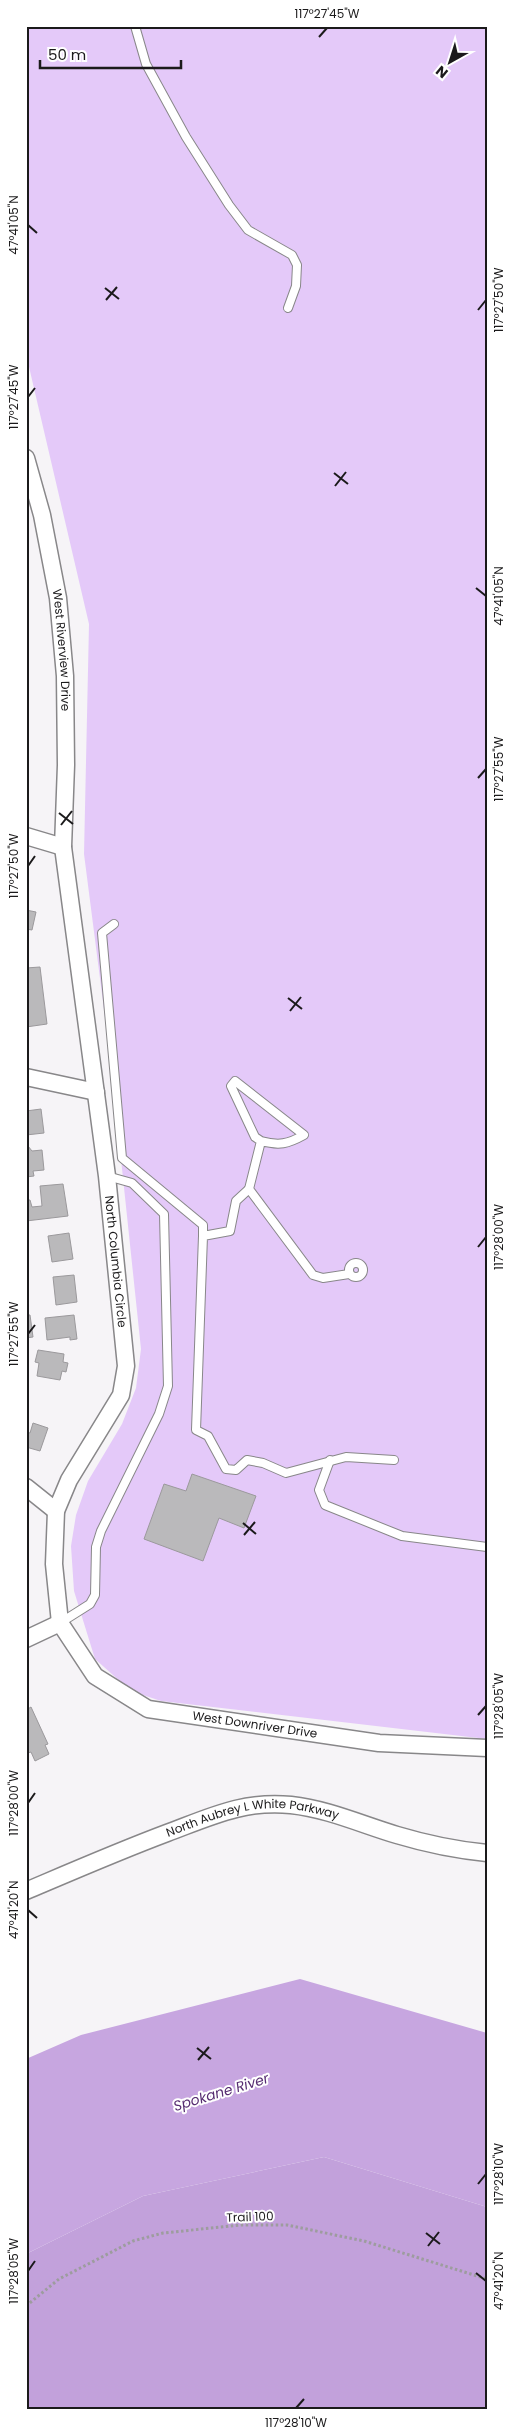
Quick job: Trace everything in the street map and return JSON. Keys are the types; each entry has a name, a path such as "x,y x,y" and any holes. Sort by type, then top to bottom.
{"street":[{"name":"West Riverview Drive","path":"26,458 42,515 58,598 65,676 66,766 63,847"},
{"path":"26,836 63,847"},
{"name":"North Columbia Circle","path":"60,1623 54,1564 56,1512 69,1480 120,1395 126,1366 107,1176 63,847"},
{"path":"26,1077 96,1092"},
{"path":"26,1487 56,1512"},
{"path":"26,1639 60,1623"},
{"name":"West Downriver Drive","path":"60,1623 95,1676 148,1709 379,1743 487,1748"},
{"name":"North Aubrey L White Parkway","path":"26,1891 106,1856 216,1814 256,1804 293,1805 453,1849 487,1853"}],"lane":[{"path":"135,26 146,64 186,137 229,205 248,230 292,255 297,265 296,286 288,308"},
{"path":"114,924 102,933 122,1158 203,1225 196,1430 208,1436 226,1470 236,1470 247,1460 263,1463 286,1473 346,1457 394,1460"},
{"path":"235,1081 304,1135 288,1144 275,1145 262,1141 255,1137 231,1086 235,1081"},
{"path":"203,1236 230,1231 236,1201 249,1189 262,1141"},
{"path":"60,1623 90,1604 95,1595 96,1547 100,1531 159,1414 168,1386 166,1222 164,1214 132,1183 107,1176"},
{"path":"249,1189 313,1275 323,1278 350,1274"},
{"path":"330,1460 319,1490 325,1505 402,1536 487,1547"}],"path":[{"name":"Trail 100","path":"26,2306 59,2279 134,2241 163,2233 241,2225 287,2225 364,2241 487,2279"}],"shaded area":[{"path":"26,26 487,26 487,1739 161,1701 131,1691 95,1659 74,1591 71,1546 76,1515 88,1481 122,1424 136,1388 141,1349 111,1064 84,854 89,624 26,354"},
{"path":"324,2157 487,2207 487,2410 26,2410 26,2254 143,2196"}],"water":[{"name":"Spokane River","path":"300,1979 487,2033 487,2207 324,2157 143,2196 26,2254 26,2059 81,2035"}],"building":[{"path":"26,910 36,912 32,930 26,929"},
{"path":"40,967 47,1024 26,1027 26,968"},
{"path":"41,1109 44,1133 26,1135 26,1111"},
{"path":"28,1146 32,1151 42,1150 44,1170 33,1171 34,1176 26,1177"},
{"path":"63,1184 68,1216 26,1221 26,1200 30,1200 32,1207 42,1206 40,1186"},
{"path":"69,1233 73,1259 52,1262 48,1236"},
{"path":"74,1275 77,1302 56,1305 53,1277"},
{"path":"26,1315 30,1315 33,1337 26,1338"},
{"path":"74,1315 77,1339 70,1340 70,1337 47,1340 45,1318"},
{"path":"38,1350 64,1354 63,1362 68,1363 66,1372 62,1371 60,1380 37,1376 39,1363 35,1362"},
{"path":"33,1423 48,1428 40,1451 26,1447 26,1432 30,1433"},
{"path":"192,1474 256,1496 244,1528 219,1518 203,1561 144,1539 164,1484 186,1491"},
{"path":"31,1707 48,1744 45,1745 49,1754 35,1761 31,1752 28,1753 26,1750 26,1710"}]}
